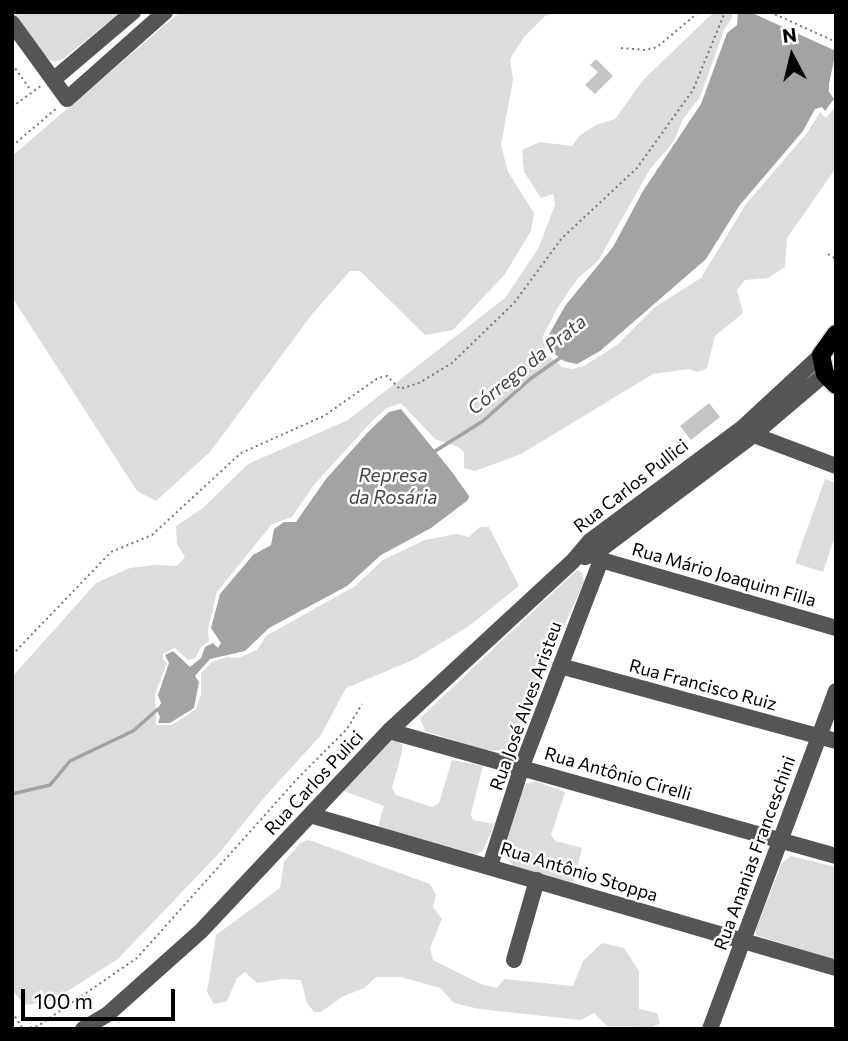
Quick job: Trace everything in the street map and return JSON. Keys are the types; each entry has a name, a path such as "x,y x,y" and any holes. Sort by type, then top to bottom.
{"main road":[{"name":"Rua Carlos Pullici","path":"829,369 836,334"}],"street":[{"path":"53,80 133,12"},
{"path":"12,23 66,99 165,12"},
{"name":"Rua Carlos Pullici","path":"573,561 596,551 829,369"},
{"path":"746,433 836,466"},
{"name":"Rua Mário Joaquim Filla","path":"596,551 836,628"},
{"name":"Rua José Alves Aristeu","path":"490,866 522,766 560,666 596,551"},
{"name":"Rua Carlos Pulici","path":"83,1029 108,1014 201,931 389,731 573,561"},
{"name":"Rua Francisco Ruiz","path":"560,666 836,741"},
{"name":"Rua Ananias Franceschini","path":"710,1029 836,691"},
{"name":"Rua Antônio Cirelli","path":"389,731 522,766 836,856"},
{"name":"Rua Antônio Stoppa","path":"310,815 836,968"},
{"path":"514,960 537,880"}],"path":[{"path":"621,48 646,50 657,47 699,12"},
{"path":"12,655 111,552 152,535 241,453 324,416 378,378 387,376 400,389 419,383 452,363 514,303 562,238 637,168 693,90 725,12"},
{"path":"770,12 836,41"},
{"path":"12,64 32,90"},
{"path":"12,107 32,90 53,80"},
{"path":"12,146 66,99"},
{"path":"828,254 836,260"},
{"path":"12,1012 23,1029 38,1026 137,958 298,778 347,729 362,704"}],"shaded area":[{"path":"14,12 121,12 63,59 55,62 46,58"},
{"path":"180,12 560,12 545,16 524,37 510,59 513,80 501,145 508,172 534,213 531,231 505,274 453,330 425,335 360,271 350,271 313,313 210,452 156,501 137,491 12,297 12,156"},
{"path":"714,12 732,12 732,18 724,30 700,97 683,119 674,141 650,169 598,261 578,278 558,307 543,336 546,353 562,367 572,369 584,366 617,345 655,307 701,278 746,204 807,133 820,112 826,118 836,106 836,168 787,238 785,267 768,278 745,280 737,290 743,313 715,336 707,368 698,372 688,369 653,374 521,454 475,471 464,468 464,452 458,447 435,439 401,403 387,408 373,420 313,486 292,517 272,524 217,592 208,629 209,641 201,647 195,658 188,660 175,648 163,654 163,660 167,663 155,694 156,725 172,725 196,709 201,694 201,673 212,662 227,657 238,658 257,650 266,636 355,586 383,560 425,540 457,534 469,537 480,527 489,527 519,586 469,626 413,660 346,688 321,735 263,799 221,851 118,959 52,1001 25,1005 12,990 12,677 96,583 130,568 177,566 185,557 177,544 176,526 203,508 248,464 348,420 505,298 538,249 555,205 553,194 541,198 524,172 522,150 540,142 572,146 579,136 596,125 615,119 644,79"},
{"path":"825,479 836,483 836,543 833,542 823,572 795,563"},
{"path":"577,570 582,573 584,582 510,746 504,751 482,750 425,731 420,718"},
{"path":"394,740 402,744 402,752 392,788 396,795 432,807 439,803 452,760 483,766 471,814 473,820 494,824 483,851 475,854 378,827 384,806 341,790 381,745"},
{"path":"535,781 565,792 551,835 555,841 582,848 573,884 514,867 506,858 503,849 522,790 526,784"},
{"path":"309,840 430,884 436,895 433,907 442,919 430,948 433,960 481,984 497,988 504,979 573,986 583,961 602,943 624,948 639,971 639,1009 657,1013 660,1023 653,1027 607,1026 594,1013 581,1020 479,1009 454,1003 440,988 401,977 376,977 364,988 342,997 321,1012 314,1012 307,1003 301,980 281,979 257,983 245,972 237,978 227,1001 214,1004 207,992 216,935 280,888 284,862 301,842"},
{"path":"791,856 836,867 836,961 756,935 782,863"}],"water":[{"path":"738,12 750,12 836,51 829,84 829,92 834,99 825,111 822,107 815,109 803,131 739,206 706,259 600,351 577,364 564,361 551,351 547,338 565,306 613,247 643,191 701,104 727,33 737,25"},
{"name":"Represa da Rosária","path":"401,409 452,472 469,496 468,500 431,528 381,555 347,586 269,628 245,651 210,659 195,676 199,682 194,708 170,723 158,723 160,717 157,710 161,703 158,695 169,663 165,655 173,651 190,667 201,658 205,647 213,643 218,648 221,643 211,628 220,594 253,555 271,545 274,529 284,522 296,522 326,479 369,431 389,412"}],"building":[{"path":"596,59 613,76 595,94 585,85 598,72 590,65"},
{"path":"709,403 720,417 691,440 680,426"}],"waterway":[{"name":"Córrego da Prata","path":"432,453 483,421 530,379 563,356"},
{"name":"Córrego da Prata","path":"12,794 50,785 70,761 133,731 158,709"}]}
